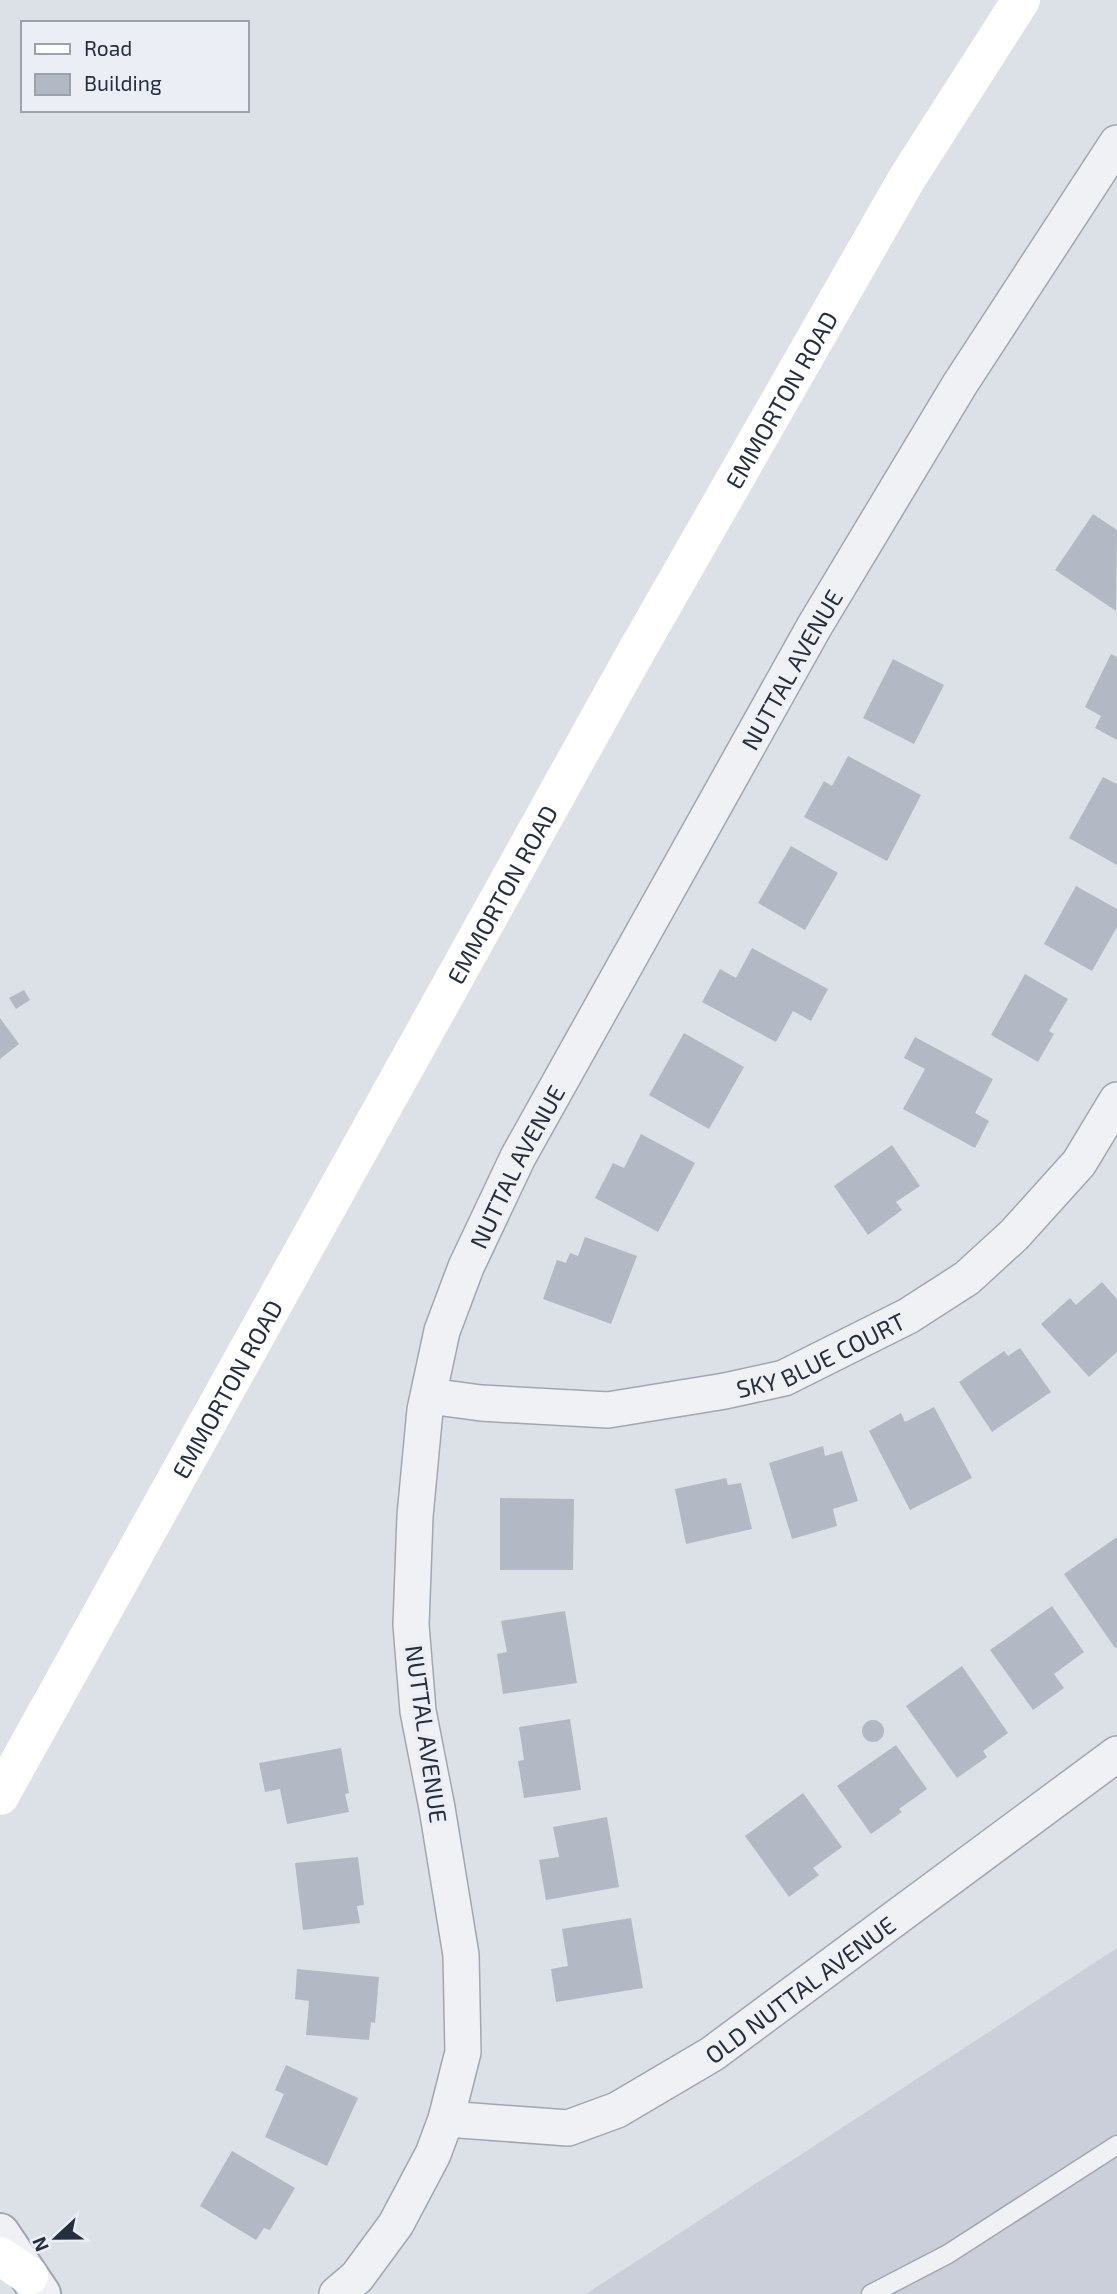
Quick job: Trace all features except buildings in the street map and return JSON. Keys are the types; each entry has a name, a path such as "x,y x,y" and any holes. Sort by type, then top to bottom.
{"main road":[{"name":"EMMORTON ROAD","path":"0,1797 632,659 906,180 1021,0"},
{"path":"0,1765 33,1737"}],"street":[{"name":"NUTTAL AVENUE","path":"337,2294 357,2277 396,2224 433,2154 446,2119 463,2052 461,1955 418,1711 411,1625 415,1516 429,1396 442,1331 456,1293 518,1157 814,627 960,384 1117,143"},
{"name":"SKY BLUE COURT","path":"429,1396 481,1403 608,1410 714,1393 784,1378 908,1316 967,1278 1014,1235 1079,1163 1117,1100"},
{"name":"OLD NUTTAL AVENUE","path":"446,2119 568,2128 617,2110 712,2054 1117,1754"},
{"path":"0,2232 23,2275"}],"lane":[{"path":"871,2294 948,2254 1117,2146"}],"shaded area":[{"path":"1117,1948 1117,2294 586,2294 900,2090"}]}
